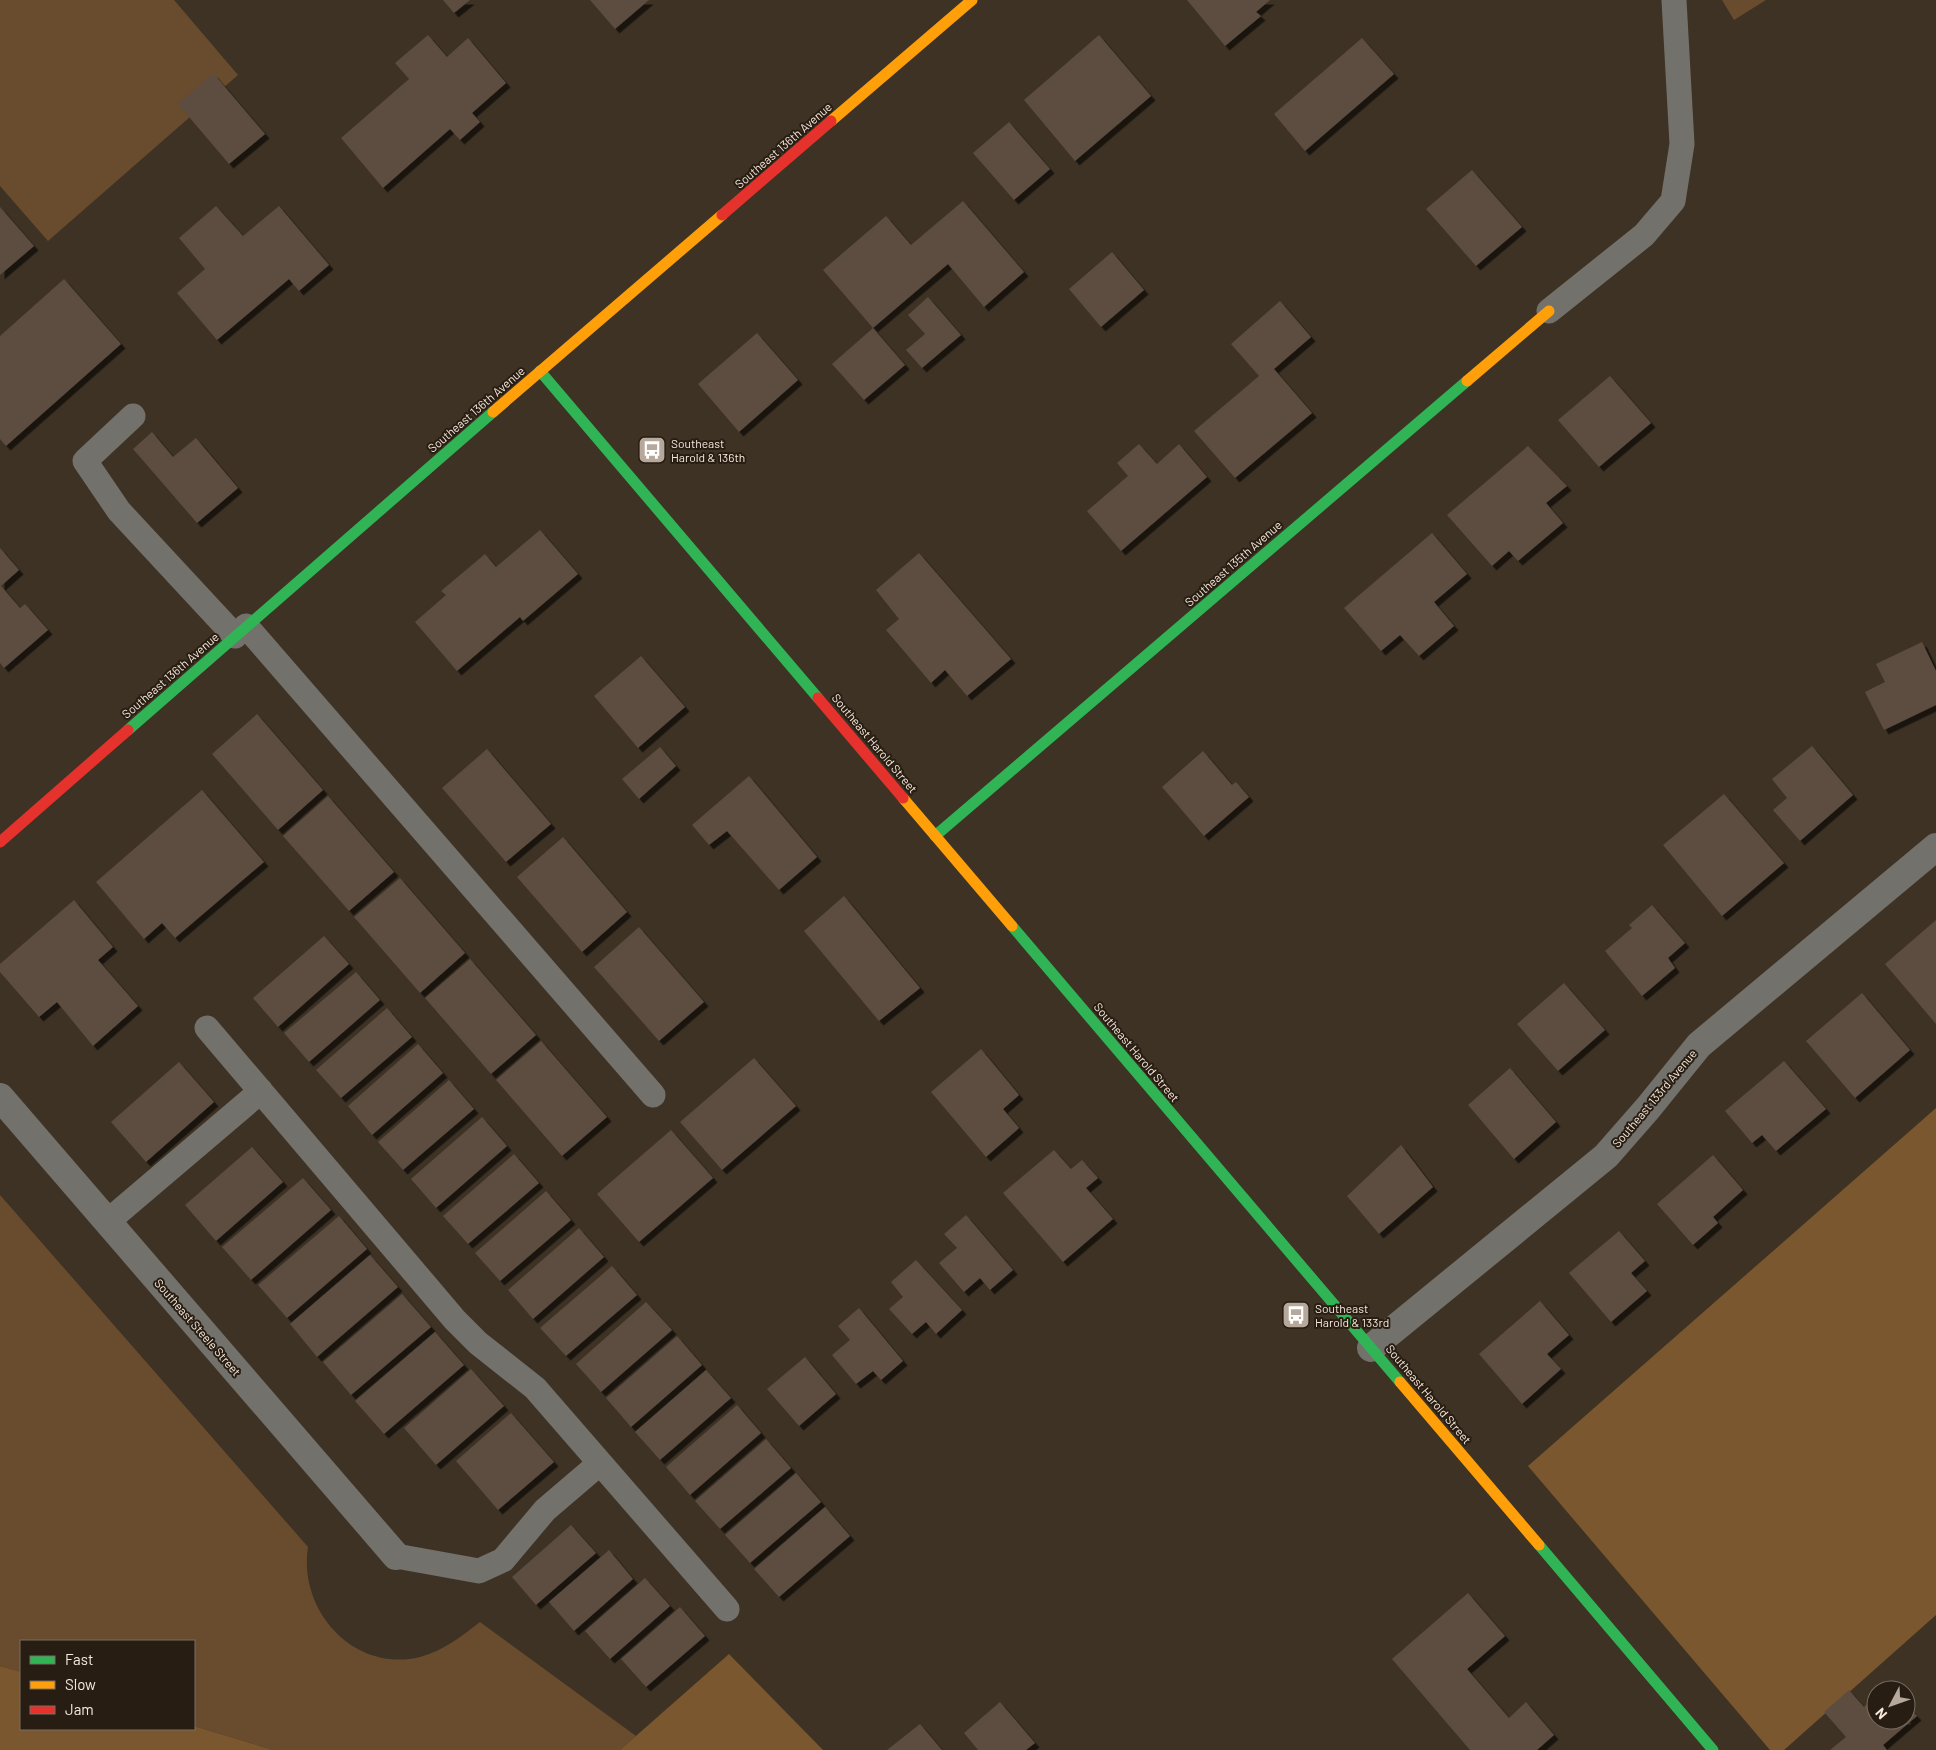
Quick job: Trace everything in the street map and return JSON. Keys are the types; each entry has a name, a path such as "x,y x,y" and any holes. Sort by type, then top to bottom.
{"street":[{"name":"Southeast 136th Avenue","path":"2,837 966,2"},
{"name":"Southeast 135th Avenue","path":"935,836 1549,311"},
{"name":"Southeast Harold Street","path":"540,371 1713,1750"},
{"name":"Southeast 133rd Avenue","path":"1371,1348 1606,1156 1699,1045 1936,847"},
{"name":"Southeast Steele Street","path":"0,1097 396,1556"}],"lane":[{"path":"1549,311 1644,236 1673,201 1682,144 1674,0"},
{"path":"133,416 85,461 119,511 240,631 653,1095"},
{"path":"207,1028 455,1320 478,1343 535,1388 727,1609"},
{"path":"107,1222 261,1091"},
{"path":"396,1556 479,1571 503,1560 545,1510 600,1463"}],"shaded area":[{"path":"0,0 174,0 238,75 48,241 0,186"},
{"path":"1722,0 1766,0 1734,20"},
{"path":"1936,1108 1936,1615 1784,1750 1770,1750 1528,1466"},
{"path":"0,1195 308,1547 307,1571 312,1593 322,1614 336,1632 353,1646 373,1656 396,1659 420,1657 437,1651 459,1638 480,1622 636,1736 620,1750 273,1750 195,1726 195,1640 20,1640 20,1672 0,1666"},
{"path":"729,1654 823,1750 620,1750"},
{"path":"0,1666 20,1672 20,1730 195,1730 195,1726 273,1750 0,1750"}],"building":[{"path":"443,0 470,0 454,13"},
{"path":"590,0 649,0 615,29"},
{"path":"1187,0 1270,0 1256,12 1261,16 1225,46"},
{"path":"428,35 447,57 468,38 506,83 472,113 480,122 460,140 450,129 383,188 341,138 409,79 395,63"},
{"path":"1099,35 1151,96 1075,161 1024,100"},
{"path":"1362,38 1394,74 1305,151 1274,114"},
{"path":"213,73 265,134 229,164 178,104"},
{"path":"1009,122 1050,169 1014,200 973,153"},
{"path":"1472,170 1522,227 1476,266 1426,209"},
{"path":"963,201 1024,272 984,307 948,264 873,328 823,270 886,216 911,245"},
{"path":"216,206 243,236 279,206 329,265 299,291 289,279 217,340 177,293 205,269 179,238"},
{"path":"0,207 34,246 0,275"},
{"path":"1112,252 1144,290 1101,327 1069,289"},
{"path":"64,279 121,344 6,446 0,439 0,336"},
{"path":"928,297 961,335 922,368 906,350 925,334 908,315"},
{"path":"1280,301 1311,337 1274,369 1312,413 1235,478 1194,431 1259,376 1231,344"},
{"path":"873,328 905,365 864,400 832,364"},
{"path":"757,333 798,380 739,432 698,384"},
{"path":"1610,376 1651,423 1599,467 1558,420"},
{"path":"152,432 173,457 196,438 238,488 197,523 133,449"},
{"path":"1139,444 1157,464 1179,444 1207,477 1121,551 1087,511 1128,476 1117,463"},
{"path":"1528,446 1567,486 1546,503 1563,523 1518,561 1509,551 1492,566 1447,515"},
{"path":"540,530 578,574 523,621 520,617 457,671 415,622 446,595 441,591 485,554 496,567"},
{"path":"1432,533 1467,574 1434,602 1454,626 1419,656 1400,635 1381,651 1344,608"},
{"path":"0,548 19,570 1,586 20,608 25,604 48,630 4,668 0,663"},
{"path":"919,553 1011,659 967,696 945,670 931,683 886,630 899,619 876,590"},
{"path":"1922,642 1936,671 1936,705 1884,730 1865,692 1885,682 1876,664"},
{"path":"641,656 685,707 638,748 594,696"},
{"path":"257,714 323,790 278,830 212,754"},
{"path":"1812,746 1853,795 1800,841 1773,810 1787,798 1772,779"},
{"path":"660,747 676,766 639,799 622,779"},
{"path":"487,749 551,824 506,862 442,788"},
{"path":"1203,751 1232,785 1236,782 1249,797 1204,836 1162,787"},
{"path":"749,776 817,857 779,890 727,831 709,845 692,825"},
{"path":"202,790 264,862 175,938 162,923 144,939 96,882"},
{"path":"1724,794 1784,863 1722,916 1663,845"},
{"path":"328,796 394,872 349,911 283,836"},
{"path":"563,837 627,912 582,952 517,877"},
{"path":"400,878 465,953 420,993 354,917"},
{"path":"844,896 920,988 879,1021 804,931"},
{"path":"74,900 113,947 98,960 138,1006 93,1046 57,1002 39,1017 0,972 0,964"},
{"path":"1652,905 1685,943 1668,958 1675,968 1642,996 1605,951 1632,928 1629,925"},
{"path":"1936,920 1936,1024 1885,964"},
{"path":"639,927 704,1002 659,1041 594,967"},
{"path":"324,936 349,964 278,1027 253,998"},
{"path":"470,959 536,1035 491,1074 425,998"},
{"path":"356,972 380,1000 309,1062 284,1033"},
{"path":"1564,983 1605,1030 1558,1071 1517,1024"},
{"path":"1862,993 1910,1050 1855,1098 1806,1041"},
{"path":"387,1008 412,1037 341,1098 316,1070"},
{"path":"541,1041 607,1117 562,1156 496,1080"},
{"path":"418,1044 443,1073 372,1135 348,1106"},
{"path":"981,1049 1019,1095 1003,1109 1019,1128 986,1157 931,1092"},
{"path":"754,1058 796,1106 722,1170 680,1122"},
{"path":"1784,1061 1826,1109 1776,1151 1762,1135 1752,1143 1725,1111"},
{"path":"179,1062 214,1102 146,1162 111,1122"},
{"path":"1510,1068 1556,1122 1514,1159 1468,1105"},
{"path":"449,1080 474,1109 403,1170 378,1142"},
{"path":"482,1117 507,1146 436,1208 411,1179"},
{"path":"671,1130 713,1178 639,1242 597,1194"},
{"path":"1401,1145 1433,1187 1379,1234 1347,1196"},
{"path":"252,1147 283,1182 216,1241 185,1205"},
{"path":"1054,1150 1071,1169 1082,1160 1098,1178 1086,1188 1113,1219 1063,1262 1003,1193"},
{"path":"514,1154 539,1183 468,1244 443,1216"},
{"path":"1713,1155 1743,1190 1713,1217 1718,1223 1693,1245 1657,1204"},
{"path":"303,1178 331,1210 251,1280 222,1247"},
{"path":"546,1191 571,1220 500,1281 475,1253"},
{"path":"966,1215 1013,1270 990,1290 980,1278 964,1292 939,1263 957,1248 944,1234"},
{"path":"339,1216 367,1249 287,1318 258,1285"},
{"path":"579,1228 604,1257 533,1319 508,1290"},
{"path":"1619,1231 1645,1261 1631,1273 1647,1291 1611,1322 1569,1273"},
{"path":"370,1255 398,1287 317,1357 290,1324"},
{"path":"916,1260 962,1310 936,1334 926,1322 912,1334 889,1309 903,1297 891,1282"},
{"path":"612,1266 637,1295 566,1356 540,1328"},
{"path":"402,1294 431,1327 351,1395 323,1362"},
{"path":"1540,1301 1569,1335 1547,1354 1561,1369 1522,1404 1479,1354"},
{"path":"646,1302 672,1330 601,1392 576,1364"},
{"path":"859,1308 903,1361 881,1380 873,1371 856,1384 832,1355 850,1340 838,1326"},
{"path":"435,1332 464,1365 384,1434 355,1401"},
{"path":"677,1336 702,1365 631,1427 606,1398"},
{"path":"805,1357 836,1394 799,1426 767,1389"},
{"path":"471,1369 504,1406 436,1465 404,1428"},
{"path":"706,1370 731,1398 660,1460 635,1432"},
{"path":"737,1405 761,1433 690,1495 666,1467"},
{"path":"511,1413 554,1462 498,1510 456,1461"},
{"path":"766,1439 791,1468 720,1529 695,1501"},
{"path":"796,1473 821,1502 750,1563 725,1535"},
{"path":"825,1507 850,1536 779,1597 754,1569"},
{"path":"571,1525 596,1553 536,1605 512,1577"},
{"path":"609,1550 633,1579 574,1631 549,1602"},
{"path":"645,1578 670,1606 610,1659 585,1631"},
{"path":"1468,1593 1505,1636 1467,1669 1509,1718 1526,1702 1554,1735 1537,1750 1470,1750 1392,1659"},
{"path":"680,1607 705,1636 646,1687 621,1659"},
{"path":"1849,1690 1864,1707 1866,1705 1866,1730 1901,1730 1883,1745 1887,1750 1830,1750 1846,1737 1824,1712"},
{"path":"1000,1702 1035,1743 1026,1750 978,1750 964,1733"},
{"path":"920,1724 942,1750 887,1750"}],"traffic: fast":[{"path":"540,371 818,698"},
{"path":"935,836 1467,381"},
{"path":"128,730 493,412"},
{"path":"1012,926 1400,1382"},
{"path":"1539,1545 1713,1750"}],"traffic: slow":[{"path":"831,121 972,0"},
{"path":"493,412 722,215"},
{"path":"1467,381 1549,311"},
{"path":"903,798 1012,926"},
{"path":"1400,1382 1539,1545"}],"traffic: jam":[{"path":"722,215 831,121"},
{"path":"818,698 903,798"},
{"path":"0,842 128,730"}],"place":[{"name":"Southeast Harold & 136th","path":"652,450"},
{"name":"Southeast Harold & 133rd","path":"1296,1315"}]}
